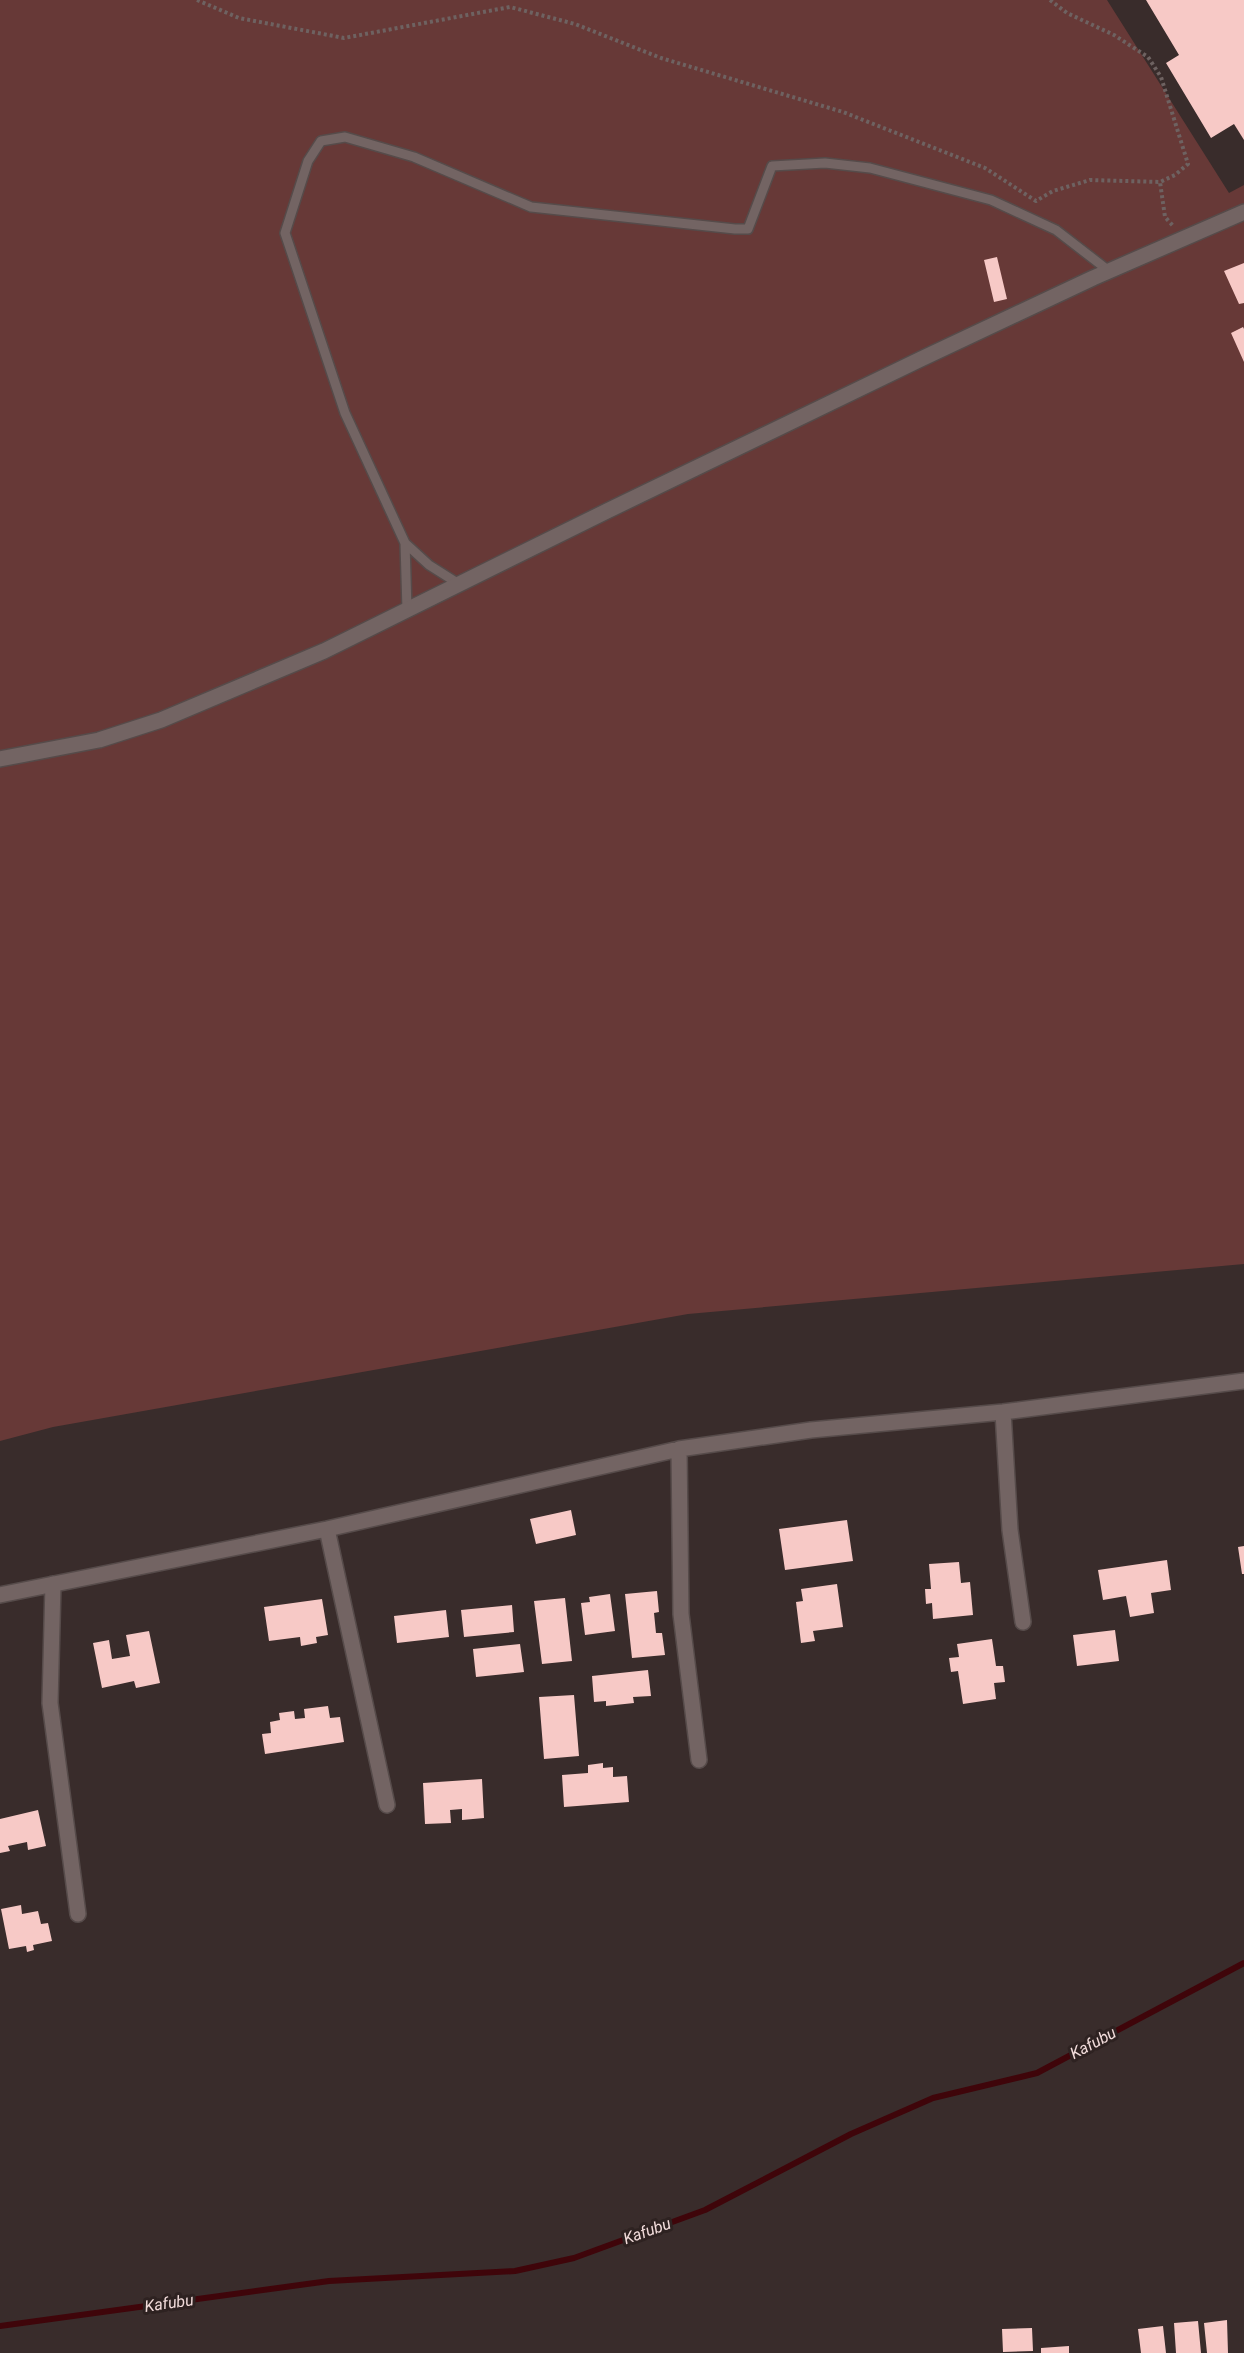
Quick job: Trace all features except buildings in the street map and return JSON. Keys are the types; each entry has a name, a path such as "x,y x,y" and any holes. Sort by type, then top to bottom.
{"street":[{"path":"0,759 99,740 161,720 324,651 806,415 1109,271 1244,212"},
{"path":"0,1595 327,1529 679,1449 811,1430 1003,1412 1244,1381"},
{"path":"1003,1412 1010,1530 1023,1622"},
{"path":"679,1449 681,1614 699,1760"},
{"path":"327,1529 387,1805"},
{"path":"53,1584 50,1703 78,1914"}],"lane":[{"path":"459,584 429,565 405,543 345,413 285,233 308,161 321,141 345,137 414,157 531,207 735,229 748,229 772,166 825,163 870,168 991,200 1056,230 1109,271"},
{"path":"405,543 407,610"}],"path":[{"path":"197,0 239,18 344,38 510,7 574,24 661,58 843,112 985,168 1036,201 1053,191 1090,180 1160,182 1175,175 1188,164 1161,77 1148,57 1114,35 1067,13 1050,0"},
{"path":"1160,182 1165,217 1177,230"}],"shaded area":[{"path":"0,0 1107,0 1229,193 1244,185 1244,1264 688,1314 53,1427 0,1441"}],"waterway":[{"name":"Kafubu","path":"0,2326 329,2281 515,2271 574,2258 705,2210 851,2134 933,2098 1037,2073 1244,1963"}]}
